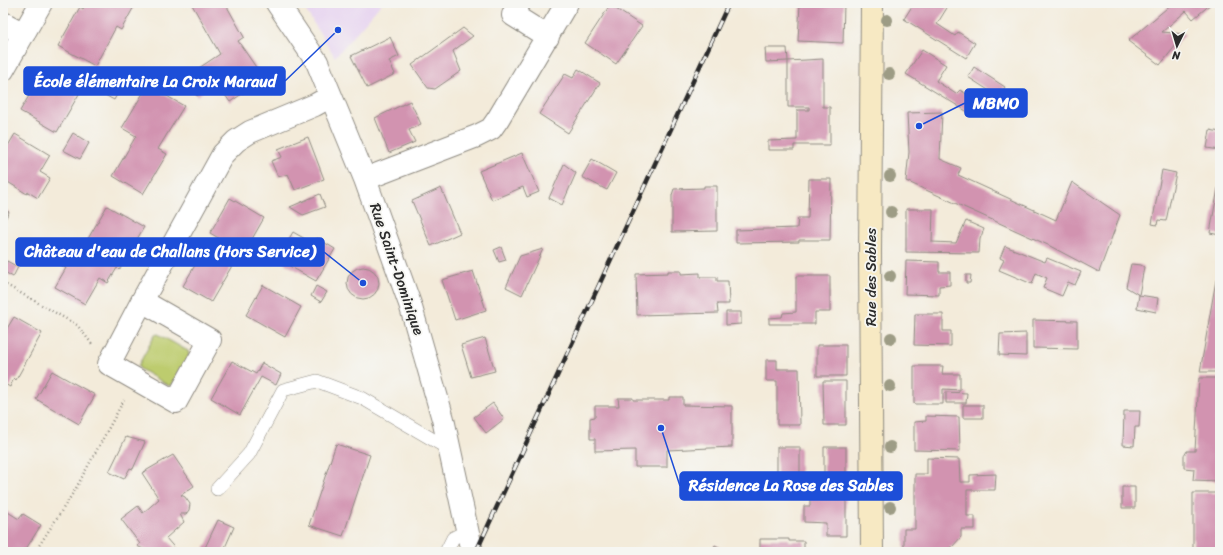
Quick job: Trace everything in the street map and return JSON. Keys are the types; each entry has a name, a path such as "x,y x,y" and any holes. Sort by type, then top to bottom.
{"main road":[{"name":"Rue des Sables","path":"872,3 870,252 872,552"}],"street":[{"path":"3,70 41,3"},
{"name":"Rue Saint-Dominique","path":"277,3 317,62 365,179 410,304 443,419 470,542"},
{"path":"519,3 513,15 548,37"},
{"path":"365,179 477,136 491,128 548,37 567,3"},
{"path":"3,23 24,34"},
{"path":"142,301 210,340 176,402 109,364 142,301 223,154 236,141 250,132 315,105 331,96"}],"lane":[{"path":"217,489 249,454 283,390 318,381 362,398 450,449"},
{"path":"446,552 453,538 470,542"}],"path":[{"path":"3,283 77,325 109,364"},
{"path":"35,552 75,490 136,378"}],"shaded area":[{"path":"301,3 382,3 335,57"}],"green space":[{"path":"158,334 188,351 189,355 172,385 169,386 140,369 138,366 155,335"}],"building":[{"path":"87,3 136,3 121,30 116,27 95,66 58,46 80,7 83,9"},
{"path":"191,3 225,3 244,37 238,41 264,79 230,102 216,82 197,96 184,78 220,54"},
{"path":"800,3 844,3 843,43 798,41"},
{"path":"914,3 950,3 937,24 955,36 958,32 975,43 966,58 904,19"},
{"path":"1173,3 1212,3 1193,19 1186,11 1162,32 1185,34 1160,65 1128,41"},
{"path":"610,5 642,26 616,64 585,43"},
{"path":"463,28 473,36 453,51 461,71 435,89 428,88 412,65"},
{"path":"390,37 399,56 389,61 395,74 367,88 351,56"},
{"path":"765,48 787,48 788,61 766,62"},
{"path":"922,50 946,65 936,81 956,94 960,90 979,102 971,114 906,74"},
{"path":"823,59 823,107 830,107 830,145 794,145 794,150 768,150 768,141 797,140 797,110 809,110 809,107 788,107 788,61"},
{"path":"974,67 1005,87 999,97 968,77"},
{"path":"578,69 600,83 568,133 539,114 565,74 573,78"},
{"path":"43,72 79,94 57,132 20,111"},
{"path":"106,73 124,82 114,100 96,90"},
{"path":"148,85 184,106 158,149 167,154 143,194 113,176 136,136 122,128"},
{"path":"410,101 421,124 409,130 415,142 389,153 375,118"},
{"path":"942,112 940,159 961,168 958,175 1056,220 1072,182 1120,215 1099,272 1048,245 906,181 909,152 907,113"},
{"path":"1210,130 1220,132 1220,150 1207,148"},
{"path":"73,133 89,143 80,159 63,150"},
{"path":"15,134 50,155 40,172 50,178 38,198 28,192 27,194 3,179 3,154"},
{"path":"308,137 324,179 295,190 288,174 278,177 271,161 282,157 278,149"},
{"path":"522,153 539,192 527,197 523,187 492,200 479,171"},
{"path":"592,159 616,173 607,190 582,177"},
{"path":"564,164 576,173 562,205 549,198"},
{"path":"1162,170 1176,173 1166,221 1158,220 1157,225 1152,224"},
{"path":"809,179 831,179 830,240 736,243 736,230 797,228 798,218 808,218"},
{"path":"704,186 717,186 717,231 672,232 672,195 674,189 704,188"},
{"path":"441,188 460,233 431,246 412,201"},
{"path":"1218,188 1220,189 1220,235 1210,233"},
{"path":"320,194 325,207 303,215 290,207"},
{"path":"230,198 264,218 244,253 210,233"},
{"path":"107,206 144,227 136,241 133,240 124,256 127,258 119,270 117,268 108,283 100,278 85,304 55,287 66,268 52,260 58,249 65,253 71,243 82,249"},
{"path":"3,208 9,212 3,223"},
{"path":"906,209 933,209 932,242 956,243 966,221 984,229 980,239 979,253 906,252"},
{"path":"293,232 314,244 317,238 335,249 316,281 277,259"},
{"path":"1005,246 1045,262 1047,258 1081,272 1075,285 1068,282 1062,296 1043,288 1047,278 1036,273 1032,284 999,270 1004,260 1000,258"},
{"path":"501,247 506,260 499,262 494,250"},
{"path":"205,248 233,264 211,302 183,286"},
{"path":"543,249 522,295 506,287 520,256"},
{"path":"7,261 18,267 13,277 3,271"},
{"path":"906,261 939,262 939,272 950,272 950,285 939,286 939,295 905,294"},
{"path":"1131,264 1141,265 1144,267 1139,295 1126,287"},
{"path":"363,267 372,270 376,274 379,283 376,292 372,296 363,299 354,296 350,292 347,283 350,274 354,270"},
{"path":"473,271 486,310 455,320 442,280"},
{"path":"668,271 681,271 681,274 700,273 700,277 717,277 717,281 728,281 729,304 717,304 718,313 637,315 636,274 668,273"},
{"path":"966,275 971,275 970,283 966,283"},
{"path":"796,276 830,276 830,312 815,312 815,324 769,324 769,318 782,317 783,313 796,312"},
{"path":"1216,280 1220,281 1220,372 1200,372"},
{"path":"263,285 301,307 285,337 246,315"},
{"path":"316,286 327,292 321,302 311,296"},
{"path":"1139,295 1158,298 1156,312 1137,308"},
{"path":"726,312 741,312 741,324 726,325"},
{"path":"915,314 943,314 943,331 951,331 951,346 914,345"},
{"path":"14,317 42,333 16,380 14,378 10,387 3,383 3,335"},
{"path":"1033,320 1077,321 1077,349 1033,348"},
{"path":"1026,333 1026,356 999,355 1000,334"},
{"path":"485,338 495,371 471,377 461,345"},
{"path":"817,345 846,345 846,376 817,376"},
{"path":"766,360 777,360 777,369 799,369 800,425 777,425 777,381 766,381"},
{"path":"232,361 256,374 262,363 281,374 276,385 261,377 240,415 211,398"},
{"path":"914,366 943,366 942,374 960,374 960,390 943,389 943,404 914,404"},
{"path":"52,371 95,395 79,424 36,399"},
{"path":"1199,378 1220,378 1220,481 1193,480 1194,469 1184,468 1184,456 1187,451 1195,451"},
{"path":"823,381 846,381 846,425 824,425"},
{"path":"946,392 967,393 966,403 946,403"},
{"path":"669,397 683,397 683,405 732,406 732,447 667,450 667,467 635,467 635,450 595,451 595,439 590,439 590,418 595,417 595,406 619,406 618,398 633,398 633,400 669,400"},
{"path":"493,403 504,419 486,433 474,417"},
{"path":"963,405 983,405 983,418 963,418"},
{"path":"1124,411 1140,411 1139,427 1135,427 1134,446 1123,445"},
{"path":"926,416 959,417 960,451 914,450 914,422 926,421"},
{"path":"126,437 145,442 133,469 130,468 124,479 109,472"},
{"path":"336,444 370,455 343,536 309,525"},
{"path":"777,447 800,447 800,480 777,481"},
{"path":"824,447 846,447 846,536 826,536 826,523 804,522 804,506 810,506 810,480 824,481"},
{"path":"173,455 194,486 181,495 185,497 190,504 189,510 186,514 180,514 184,522 166,538 178,552 149,552 137,546 140,544 121,519 138,506 143,513 159,499 142,473"},
{"path":"927,458 959,459 960,482 970,482 970,475 996,474 995,490 967,490 967,516 975,516 975,529 961,529 961,537 952,547 950,547 950,552 904,552 904,529 915,529 915,474 927,474"},
{"path":"1122,487 1135,487 1135,508 1122,508"},
{"path":"1193,493 1220,493 1220,552 1193,552"},
{"path":"3,509 19,519 23,514 41,525 24,552 11,552 3,547"},
{"path":"218,520 234,527 223,552 203,552"},
{"path":"760,539 789,539 789,541 804,541 804,552 760,552"},
{"path":"715,545 729,552 711,552"}],"railway":[{"path":"476,552 729,3"}],"place":[{"name":"École élémentaire La Croix Maraud","path":"338,30"},
{"name":"MBMO","path":"919,126"},
{"name":"Château d'eau de Challans (Hors Service)","path":"363,283"},
{"name":"Résidence La Rose des Sables","path":"661,428"}]}
